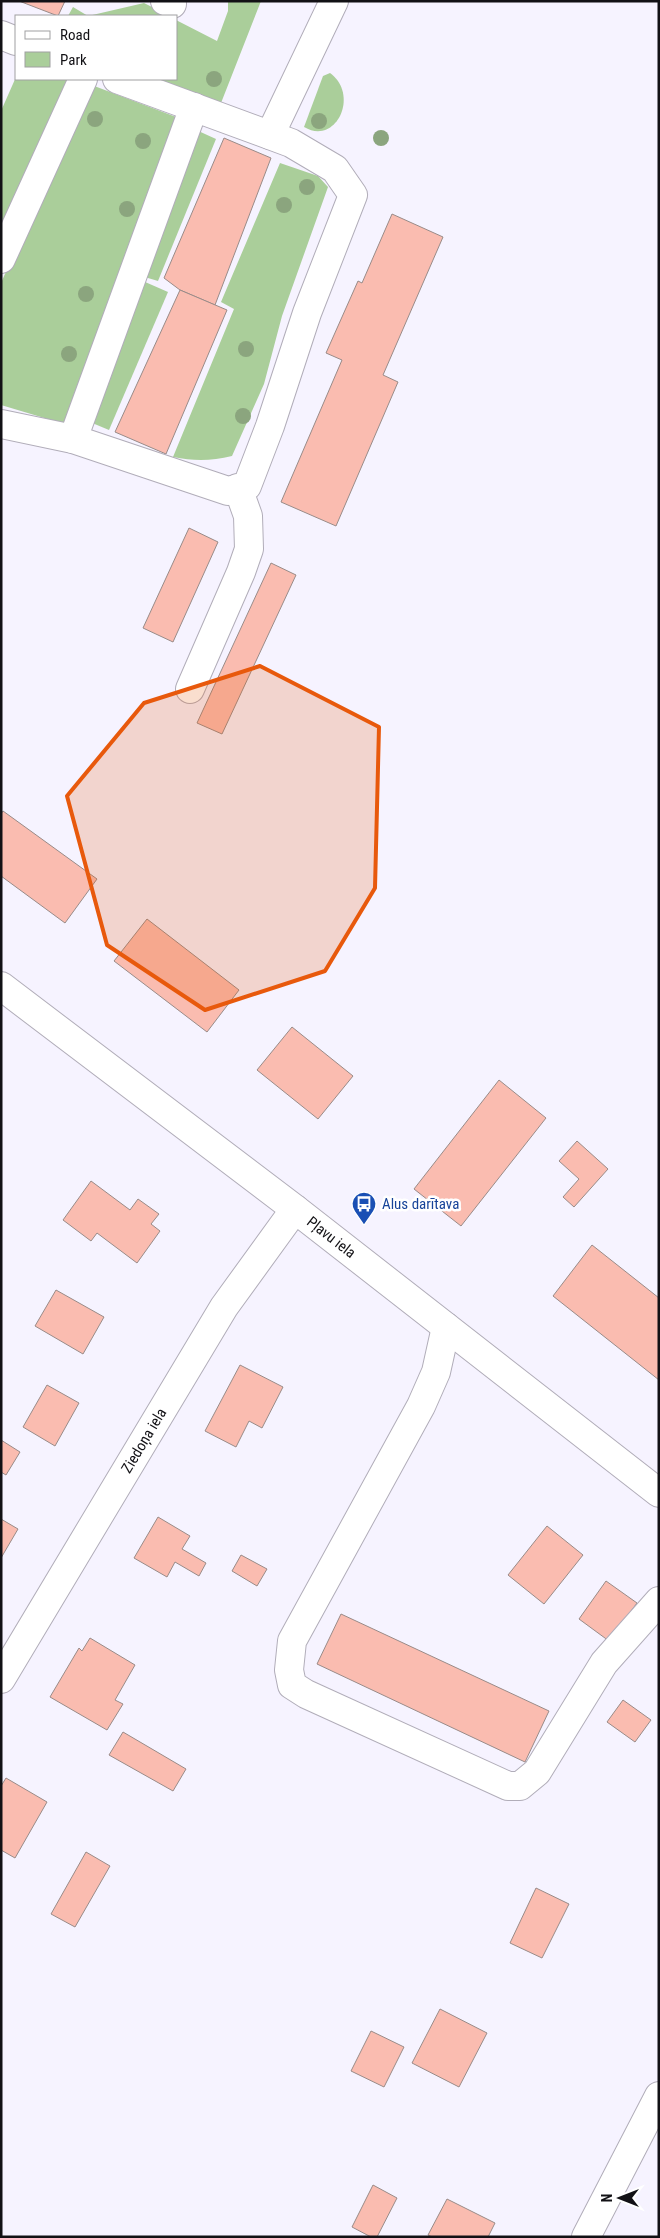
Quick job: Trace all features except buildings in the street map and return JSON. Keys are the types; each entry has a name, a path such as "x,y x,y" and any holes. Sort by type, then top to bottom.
{"street":[{"path":"270,135 334,1"},
{"path":"1,35 15,41"},
{"path":"1,259 83,80"},
{"path":"1,424 73,438 228,491 247,486 270,426 307,313 353,195 335,169 291,143 120,80"},
{"path":"73,438 194,107"},
{"path":"190,689 241,572 249,549 248,516 238,488"},
{"name":"Pļavu iela","path":"1,986 295,1209 659,1493"},
{"name":"Ziedoņa iela","path":"1,1679 224,1307 295,1209"},
{"path":"446,1327 436,1372 421,1406 292,1641 289,1670 292,1685 306,1694 508,1786 520,1786 537,1772 604,1663 659,1601"},
{"path":"586,2237 659,2096"}],"highlighted area":[{"path":"260,666 379,727 375,888 325,971 205,1010 107,945 67,796 144,703"}],"green space":[{"path":"228,1 261,1 221,103 154,80 178,80 178,21 217,41 228,11"},
{"path":"144,3 168,15 92,15"},
{"path":"73,7 86,15 69,15"},
{"path":"330,73 339,82 343,93 343,105 340,115 334,124 326,130 316,131 304,127 323,76"},
{"path":"15,79 69,80 1,230 1,111"},
{"path":"89,84 184,120 71,426 1,405 1,283"},
{"path":"194,129 216,139 158,281 138,275"},
{"path":"280,163 318,176 328,187 282,316 264,384 232,456 202,460 173,457 234,309 221,302"},
{"path":"136,278 168,292 109,430 85,420"}],"place":[{"name":"Alus darītava","path":"364,1225"}]}
